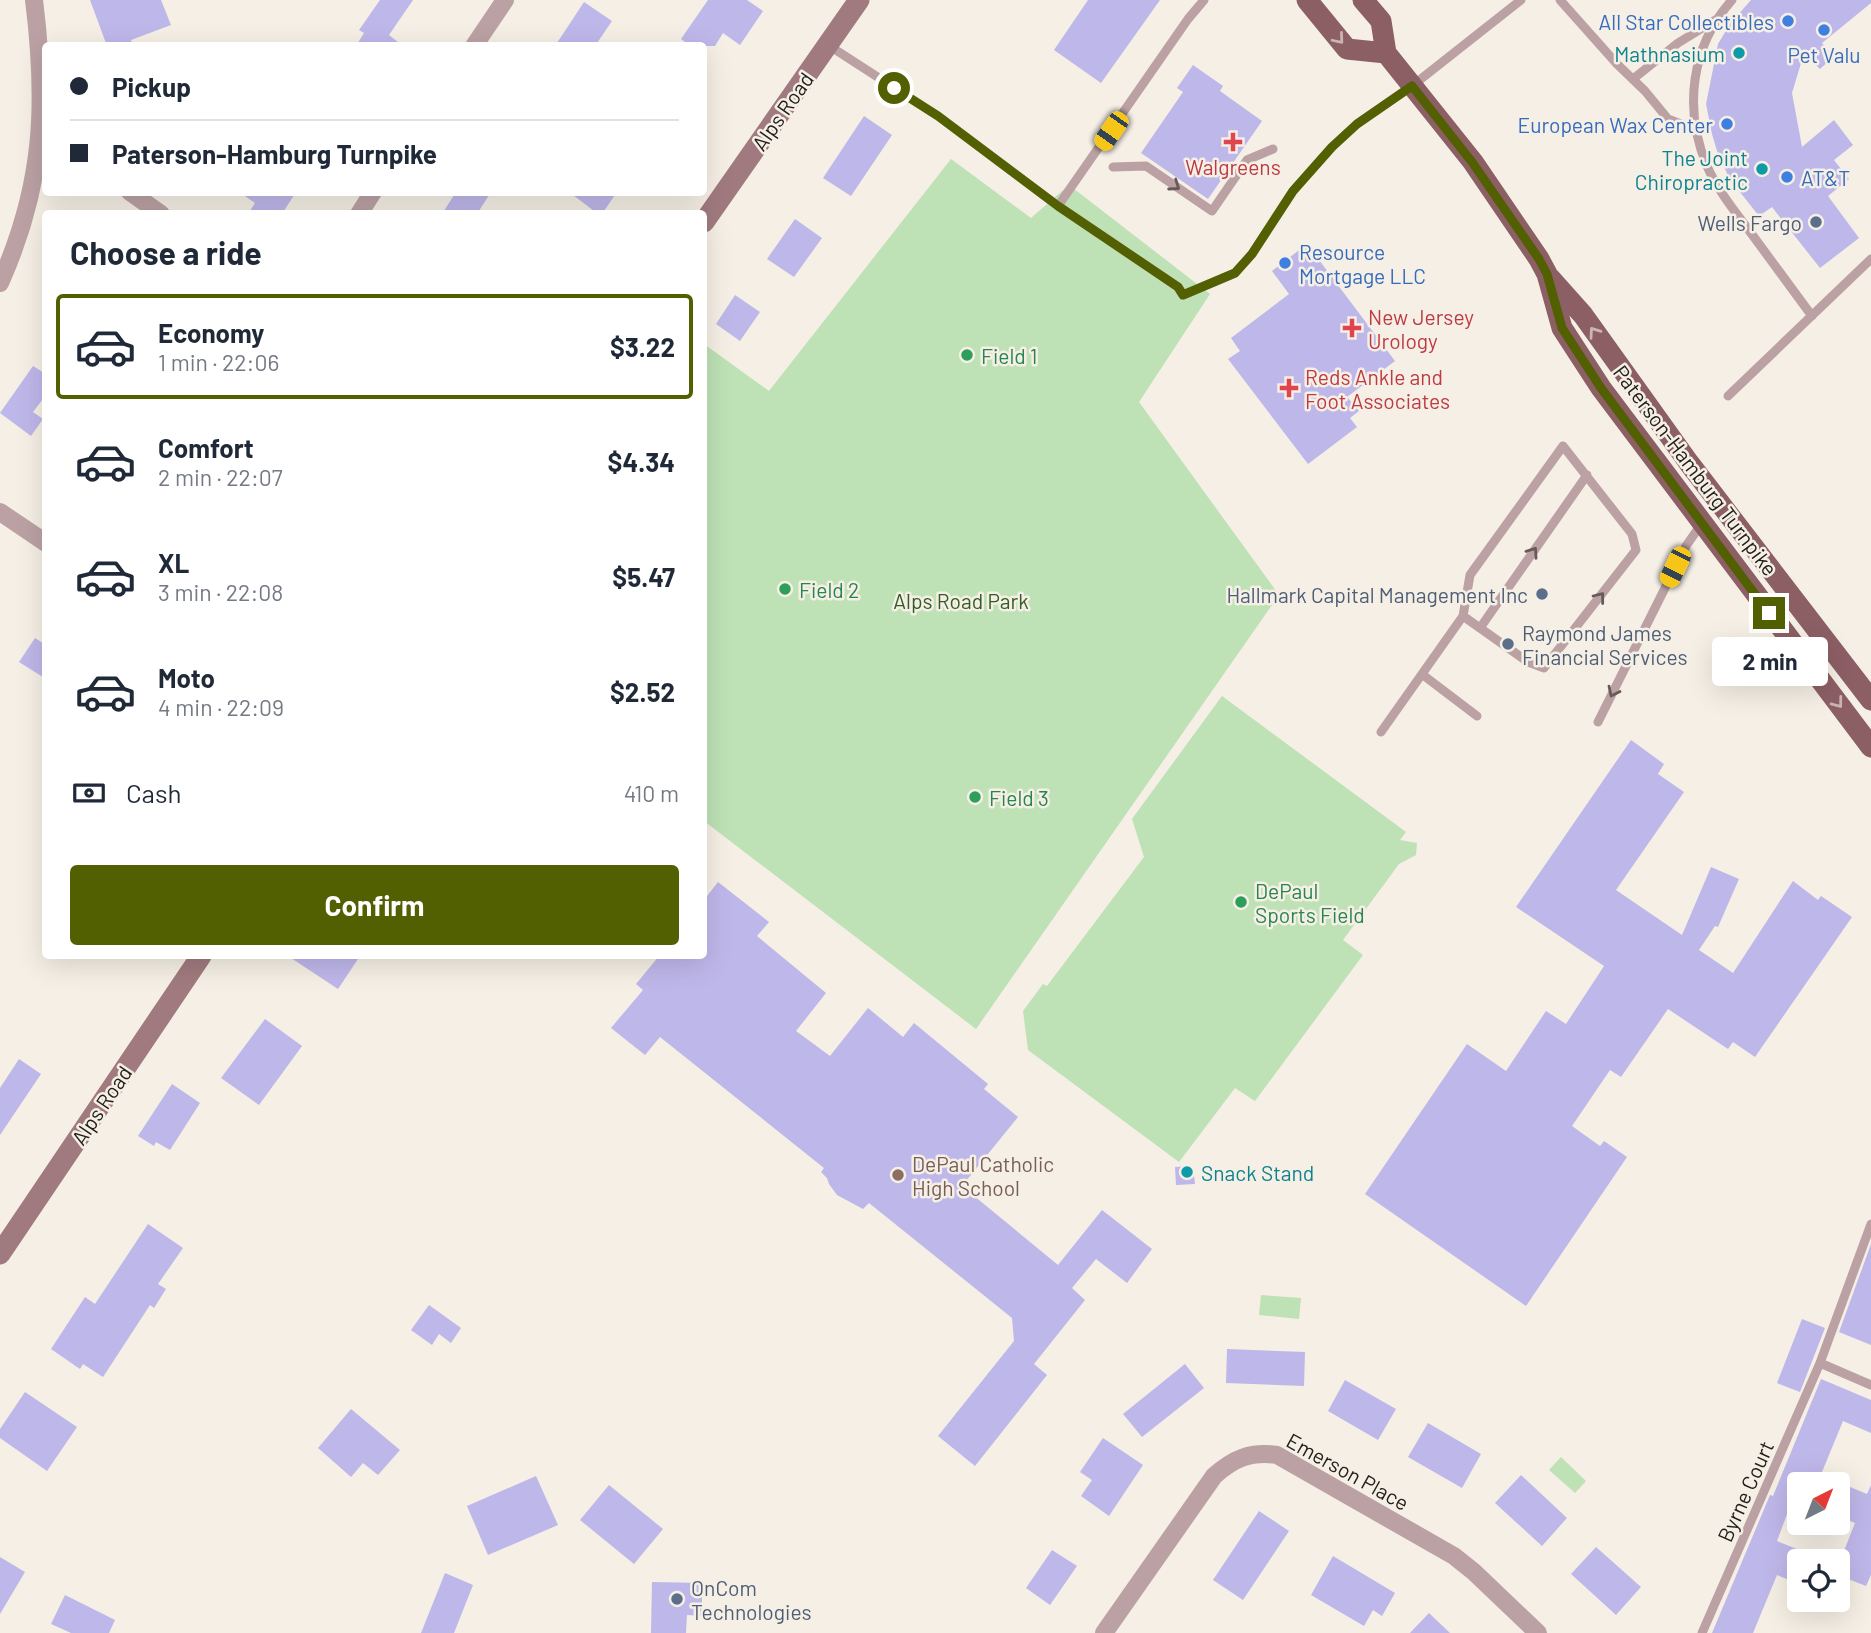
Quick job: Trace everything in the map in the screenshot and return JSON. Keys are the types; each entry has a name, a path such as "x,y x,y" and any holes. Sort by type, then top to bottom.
{"main road":[{"name":"Alps Road","path":"707,218 859,0"},
{"path":"1307,0 1347,49 1386,54"},
{"name":"Paterson-Hamburg Turnpike","path":"1363,0 1381,22 1386,54 1472,162 1547,274 1583,316 1689,463 1871,700"},
{"name":"Paterson-Hamburg Turnpike","path":"1547,274 1562,328 1601,388 1871,747"},
{"name":"Alps Road","path":"0,1254 199,959"}],"street":[{"path":"34,0 42,109"},
{"path":"477,42 505,0"},
{"path":"0,283 32,191 42,136"},
{"path":"135,196 155,210"},
{"path":"0,512 42,540"},
{"name":"Emerson Place","path":"1104,1633 1214,1476 1245,1455 1261,1452 1277,1455 1454,1556 1538,1633"}],"lane":[{"path":"1058,206 1204,0"},
{"path":"828,45 938,116 1058,206 1178,287 1183,295 1235,273 1252,254 1293,191 1332,147 1357,124 1412,86 1521,0"},
{"path":"1560,0 1668,119 1696,130"},
{"path":"1732,0 1718,19 1698,57 1693,102 1696,130 1707,167 1722,194 1812,316"},
{"path":"1633,79 1678,43 1718,19"},
{"path":"1113,167 1146,166 1212,211 1247,160 1273,149"},
{"path":"1728,396 1871,259"},
{"path":"1381,732 1463,616 1470,575 1563,446 1632,534 1636,550 1544,668 1528,662 1463,616"},
{"path":"1480,628 1587,475"},
{"path":"1598,722 1686,546 1702,523"},
{"path":"1423,675 1477,716"},
{"name":"Byrne Court","path":"1702,1633 1820,1363 1871,1224"},
{"path":"1820,1363 1871,1385"}],"green space":[{"name":"Alps Road Park","path":"951,159 1031,218 1069,185 1210,294 1139,402 1279,595 976,1029 707,823 707,346 769,391"},
{"name":"DePaul Sports Field","path":"1222,696 1406,832 1400,840 1417,843 1416,855 1399,864 1343,940 1363,955 1255,1101 1235,1088 1179,1162 1028,1050 1023,1011 1043,984 1047,986 1144,857 1132,819"},
{"path":"1261,1295 1301,1298 1299,1319 1259,1315"},
{"path":"1561,1457 1586,1481 1575,1493 1549,1470"}],"building":[{"path":"90,0 161,0 171,25 131,40 132,42 106,42"},
{"path":"380,0 413,0 389,35 398,42 358,42 364,33 359,30"},
{"path":"708,0 747,0 763,11 740,45 723,33 715,46 707,46 707,42 685,42 681,39"},
{"path":"1088,0 1160,0 1101,83 1054,50"},
{"path":"1751,0 1871,0 1871,3 1822,43 1833,57 1820,69 1804,53 1792,93 1802,147 1834,120 1853,145 1834,160 1849,179 1828,196 1859,238 1820,268 1772,207 1759,216 1736,187 1734,189 1712,134 1706,104 1718,44 1730,24"},
{"path":"584,2 612,21 598,42 558,42"},
{"path":"1193,65 1223,86 1220,91 1262,121 1208,199 1141,153 1183,92 1177,88"},
{"path":"864,116 892,135 851,196 823,178"},
{"path":"245,196 293,196 285,210 251,210 255,203"},
{"path":"453,196 488,196 480,210 445,210"},
{"path":"574,196 614,196 605,210 593,210"},
{"path":"795,219 822,238 794,277 767,259"},
{"path":"1307,244 1395,361 1347,397 1359,411 1350,418 1357,427 1308,464 1228,359 1240,351 1231,338 1289,294 1272,271"},
{"path":"735,295 760,312 740,341 716,324"},
{"path":"33,366 42,372 42,400 33,412 42,420 31,436 0,413"},
{"path":"35,638 42,642 42,676 19,662"},
{"path":"1631,740 1664,764 1658,774 1684,792 1616,890 1682,935 1711,867 1739,879 1718,927 1715,926 1699,950 1733,973 1793,881 1818,900 1821,896 1852,917 1755,1057 1733,1042 1728,1049 1668,1009 1621,1077 1610,1070 1572,1126 1600,1146 1604,1141 1627,1157 1526,1306 1365,1194 1467,1044 1506,1071 1546,1011 1566,1024 1604,966 1516,907"},
{"name":"DePaul Catholic High School","path":"718,882 769,922 757,936 826,993 796,1031 830,1056 868,1008 903,1037 914,1023 988,1084 984,1089 1018,1117 962,1186 1058,1265 1102,1210 1152,1249 1127,1283 1096,1259 1072,1288 1085,1300 1034,1364 1047,1375 975,1466 938,1436 1014,1341 1012,1318 869,1203 863,1209 837,1195 821,1172 824,1168 660,1037 645,1055 611,1028 643,990 636,984 657,959 707,959 707,896"},
{"path":"293,959 358,959 338,989"},
{"path":"265,1019 302,1046 259,1105 221,1078"},
{"path":"19,1059 41,1074 0,1135 0,1088"},
{"path":"172,1084 200,1103 170,1150 156,1142 154,1146 138,1136"},
{"name":"Snack Stand","path":"1193,1166 1195,1184 1176,1185 1175,1167"},
{"path":"148,1224 183,1248 158,1284 166,1289 154,1308 150,1305 103,1377 83,1364 80,1369 51,1349 85,1297 95,1304"},
{"path":"1871,1244 1871,1345 1839,1332"},
{"path":"429,1305 461,1328 451,1343 439,1334 432,1345 411,1330"},
{"path":"1802,1319 1825,1328 1800,1392 1777,1383"},
{"path":"1227,1349 1305,1352 1304,1386 1226,1383"},
{"path":"1185,1364 1204,1388 1142,1437 1123,1414"},
{"path":"1821,1379 1871,1400 1871,1433 1843,1421 1822,1472 1787,1472 1787,1514 1777,1541 1797,1549 1787,1549 1787,1579 1777,1575 1753,1633 1712,1633 1770,1495 1773,1496"},
{"path":"1345,1380 1396,1409 1378,1440 1328,1411"},
{"path":"25,1392 77,1427 47,1471 0,1438 0,1429"},
{"path":"351,1409 400,1450 378,1475 363,1463 351,1477 318,1448"},
{"path":"1428,1423 1481,1454 1462,1488 1408,1457"},
{"path":"1103,1438 1143,1465 1109,1516 1081,1496 1092,1480 1080,1472"},
{"path":"1521,1475 1567,1518 1542,1546 1495,1503"},
{"path":"536,1476 558,1525 488,1555 467,1506"},
{"path":"609,1485 663,1529 634,1564 580,1520"},
{"path":"1871,1485 1871,1575 1866,1586 1850,1580 1850,1549 1845,1549 1855,1523 1850,1521 1850,1487 1867,1494"},
{"path":"1259,1511 1289,1531 1243,1600 1213,1580"},
{"path":"1596,1547 1641,1587 1616,1615 1571,1574"},
{"path":"1052,1550 1077,1566 1050,1605 1026,1588"},
{"path":"1333,1556 1395,1593 1382,1616 1373,1610 1364,1626 1311,1595"},
{"path":"0,1557 25,1572 0,1614"},
{"path":"445,1573 473,1585 454,1633 421,1633"},
{"name":"OnCom Technologies","path":"652,1582 702,1583 702,1616 687,1615 686,1633 651,1633"},
{"path":"65,1595 115,1620 109,1633 71,1633 51,1624"},
{"path":"1429,1613 1450,1633 1410,1633"}],"place":[{"name":"All Star Collectibles","path":"1788,21"},
{"name":"Pet Valu","path":"1824,30"},
{"name":"Mathnasium","path":"1739,53"},
{"name":"European Wax Center","path":"1727,124"},
{"name":"Walgreens","path":"1233,142"},
{"name":"The Joint Chiropractic","path":"1762,169"},
{"name":"AT&T","path":"1787,177"},
{"name":"Wells Fargo","path":"1816,222"},
{"name":"Resource Mortgage LLC","path":"1285,263"},
{"name":"New Jersey Urology","path":"1352,328"},
{"name":"Field 1","path":"967,355"},
{"name":"Reds Ankle and Foot Associates","path":"1289,388"},
{"name":"Field 2","path":"785,589"},
{"name":"Hallmark Capital Management Inc","path":"1542,594"},
{"name":"Raymond James Financial Services","path":"1508,644"},
{"name":"Field 3","path":"975,797"},
{"name":"DePaul Sports Field","path":"1241,902"},
{"name":"Snack Stand","path":"1187,1172"},
{"name":"DePaul Catholic High School","path":"898,1175"},
{"name":"OnCom Technologies","path":"677,1599"}],"route":[{"path":"894,88 938,116 1058,206 1178,287 1183,295 1235,273 1252,254 1293,191 1332,147 1371,113 1412,86 1472,162 1539,259 1547,274 1562,328 1601,388 1769,613"}]}
